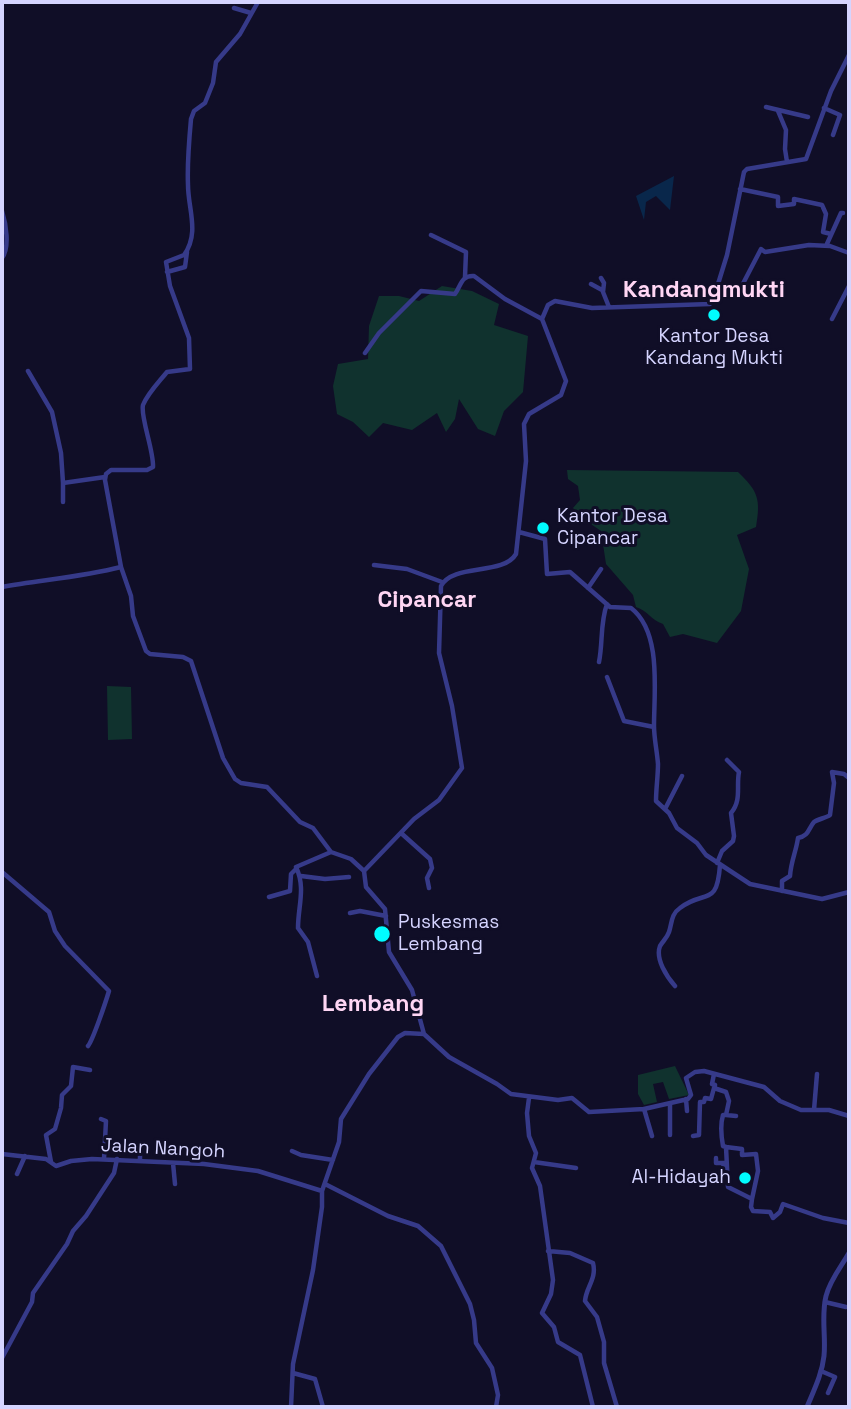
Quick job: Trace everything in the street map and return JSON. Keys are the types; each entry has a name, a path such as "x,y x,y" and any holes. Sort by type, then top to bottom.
{"street":[{"path":"167,272 185,267 191,241 194,218 187,189 191,119 194,111 203,105 210,93 216,62 240,34 258,2"},
{"path":"234,8 251,13"},
{"path":"542,319 548,305 555,301 592,308 664,304 706,305 715,297 747,169 806,159 824,108 849,55"},
{"path":"766,107 808,117"},
{"path":"824,108 840,115 833,135"},
{"path":"778,111 786,130 787,162"},
{"path":"740,189 778,197 778,206 794,204 794,199 822,205 826,214 823,232 831,234"},
{"path":"2,211 6,252 2,258"},
{"path":"826,246 843,213"},
{"path":"365,353 379,333 421,290 433,294 455,294 465,277 466,252 431,236"},
{"path":"715,297 736,297 761,249 765,252 809,245 826,246 849,253"},
{"path":"63,483 105,477 111,470 146,470 153,467 144,405 167,372 190,369 189,338 167,272 167,262 181,257 187,251"},
{"path":"374,565 407,569 442,582 456,575 508,562 516,554 526,461 524,424 529,414 561,395 566,381 542,319 505,299 474,276 465,277"},
{"path":"601,278 604,283 602,290 609,307"},
{"path":"591,284 602,290"},
{"path":"832,319 849,286"},
{"path":"28,371 47,400 54,419 63,502"},
{"path":"105,477 121,567 131,596 133,616 146,651 183,657 191,661 223,758 234,779 241,783 267,787 300,822 313,828 331,852 351,859 364,871 366,887 384,907 390,952 412,990 424,1034 459,1064 511,1094 558,1100 572,1098 586,1111 592,1112 644,1109 687,1100"},
{"path":"519,532 545,539 547,574 570,572 607,604 614,608 631,608 642,619 655,668 654,727 658,765 656,801 665,809 677,828 719,864 750,884 822,899 849,892"},
{"path":"2,587 121,567"},
{"path":"588,588 601,569"},
{"path":"364,871 418,815 439,800 461,768 462,759 452,706 439,653 442,582"},
{"path":"598,662 602,644 601,618 607,604"},
{"path":"607,677 624,721 654,727"},
{"path":"675,986 663,969 660,947 669,933 674,912 686,904 708,897 717,889 722,851 733,841 731,813 738,796 739,772 727,760"},
{"path":"782,891 782,881 790,876 790,863 797,853 798,838 810,832 816,821 830,815 834,783 832,772 844,774 849,778"},
{"path":"665,809 682,776"},
{"path":"401,833 430,859 432,868 427,878 429,888"},
{"path":"269,897 290,891 291,874 298,866 331,852"},
{"path":"296,869 301,876 302,895 298,928 308,943 317,976"},
{"path":"2,873 49,912 55,931 65,946 109,991 97,1020 93,1039 88,1046"},
{"path":"301,876 325,879 349,877"},
{"path":"350,913 360,911 386,916"},
{"path":"290,1407 293,1373 317,1243 322,1191 340,1142 341,1119 369,1074 398,1037 405,1033 424,1034"},
{"path":"51,1163 46,1135 55,1129 62,1095 71,1086 73,1067 90,1070"},
{"path":"687,1111 687,1100 691,1095 687,1077 701,1071 764,1087 788,1106 801,1110 829,1110 849,1115"},
{"path":"693,1136 699,1135 700,1101 711,1098 715,1085 712,1084 714,1074"},
{"path":"814,1110 817,1074"},
{"path":"714,1088 726,1092 728,1096 720,1134 723,1146 743,1149 742,1155 756,1154 758,1171 752,1199 753,1211 770,1212 773,1218 780,1212 783,1204 823,1218 849,1223"},
{"path":"528,1098 529,1136 536,1153 532,1168 540,1184 553,1287 542,1313 554,1327 558,1342 580,1355 593,1407"},
{"path":"670,1103 670,1135"},
{"path":"644,1109 652,1136"},
{"path":"726,1115 736,1116"},
{"path":"101,1119 106,1121 104,1159"},
{"path":"726,1147 725,1187 752,1199"},
{"path":"135,1148 140,1153 140,1160"},
{"path":"292,1152 301,1156 333,1160"},
{"name":"Jalan Nangoh","path":"2,1154 46,1159 56,1166 71,1161 117,1159 258,1171 322,1191"},
{"path":"17,1174 25,1156"},
{"path":"716,1158 716,1163 727,1165"},
{"path":"2,1357 32,1302 33,1293 114,1173 117,1159"},
{"path":"534,1162 576,1168"},
{"path":"173,1163 175,1184"},
{"path":"721,1175 723,1167 727,1165"},
{"path":"325,1184 388,1216 418,1226 443,1249 470,1304 476,1343 490,1364 493,1375 498,1395 496,1407"},
{"path":"548,1251 570,1253 593,1264 594,1278 587,1290 585,1301 597,1317 604,1342 604,1363 617,1407"},
{"path":"807,1407 821,1371 825,1302 831,1282 849,1253"},
{"path":"825,1302 846,1307"},
{"path":"821,1371 835,1377 828,1394"},
{"path":"293,1373 315,1379 323,1407"}],"green space":[{"path":"442,286 472,291 499,304 494,325 528,336 523,392 504,411 495,436 478,429 459,399 455,419 446,432 437,413 412,430 383,423 369,437 353,422 337,414 333,386 338,364 368,359 369,326 379,296 399,296 419,301"},
{"path":"567,470 738,472 750,485 758,502 758,509 756,527 737,535 749,569 741,611 717,643 683,634 670,637 663,624 636,607 633,595 606,564 601,531 573,508 580,500 578,486 568,479"},
{"path":"107,686 131,687 132,739 108,740"},
{"path":"675,1066 689,1095 669,1099 663,1082 653,1084 657,1102 644,1105 638,1094 638,1075"}],"water":[{"path":"674,176 670,210 656,196 646,202 644,220 636,196"}],"place":[{"name":"Kantor Desa Kandang Mukti","path":"714,315"},
{"name":"Kantor Desa Cipancar","path":"543,528"},
{"name":"Puskesmas Lembang","path":"382,934"},
{"name":"Al-Hidayah","path":"745,1178"}],"district":[{"name":"Kandangmukti","path":"704,291"},
{"name":"Cipancar","path":"427,601"},
{"name":"Lembang","path":"373,1005"}]}
